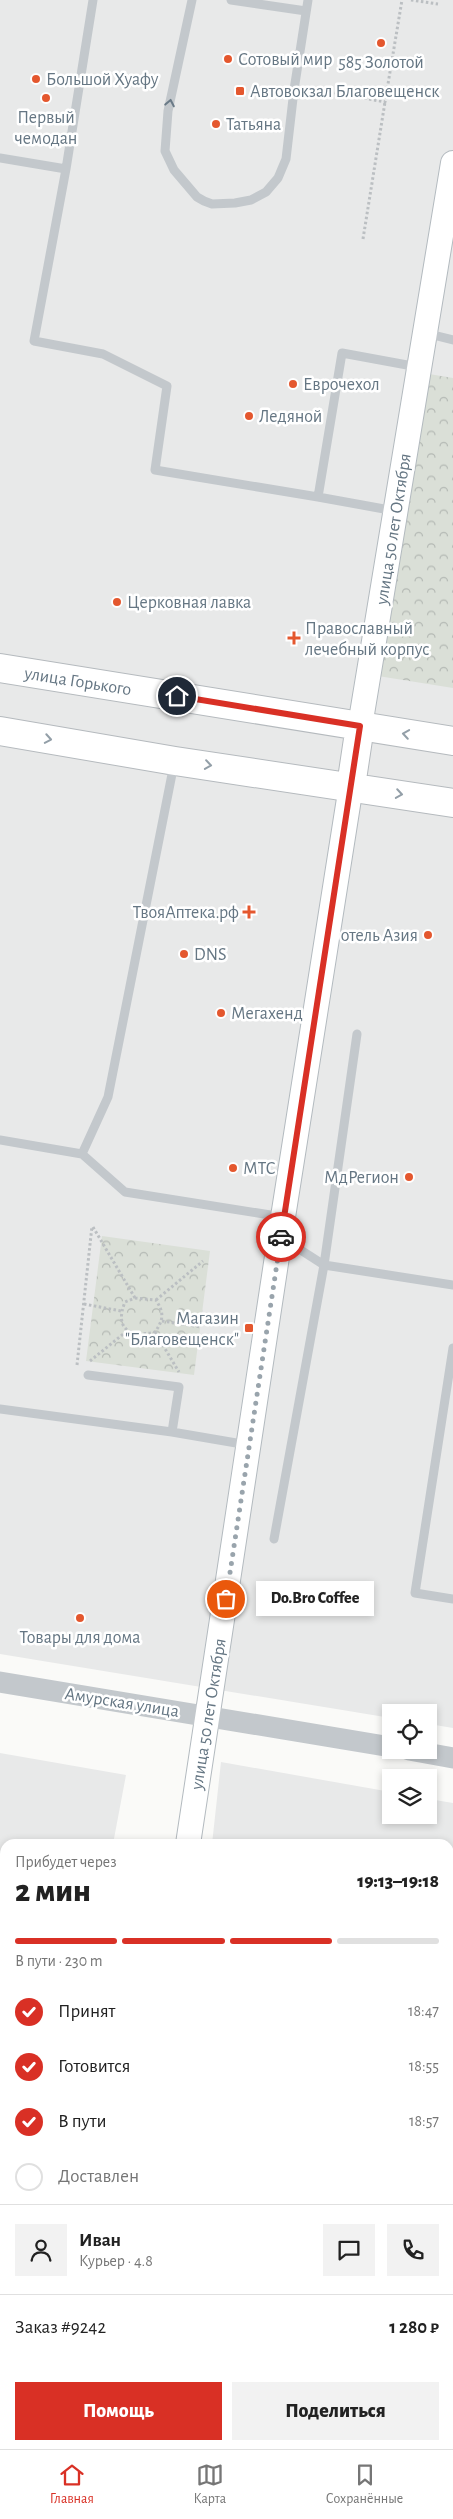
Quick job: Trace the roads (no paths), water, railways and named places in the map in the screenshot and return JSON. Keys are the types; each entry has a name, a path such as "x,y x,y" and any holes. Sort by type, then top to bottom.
{"main road":[{"name":"улица 50 лет Октября","path":"189,1839 360,726 453,163"},
{"name":"улица Горького","path":"0,668 453,741"},
{"path":"0,731 175,761 351,786 453,803"}],"street":[{"name":"Амурская улица","path":"0,1682 382,1745"},
{"path":"437,1755 453,1758"}],"lane":[{"path":"93,0 66,169 34,341 103,354 167,386 155,470 395,511"},
{"path":"192,0 168,111 165,151 174,170 197,197 212,204 251,200 266,192 278,178 286,159 308,0"},
{"path":"231,0 306,11"},
{"path":"0,158 66,169"},
{"path":"425,333 453,340"},
{"path":"318,497 342,353 419,367"},
{"path":"82,1154 108,1097 175,761"},
{"path":"274,1539 324,1266 357,1034"},
{"path":"0,1140 82,1154 125,1192 282,1227 324,1266 453,1286"},
{"path":"453,1348 414,1593 453,1599"},
{"path":"86,1371 178,1387 172,1432"},
{"path":"0,1409 172,1432 248,1445"}],"place":[{"name":"585 Золотой","path":"381,43"},
{"name":"Сотовый мир","path":"228,59"},
{"name":"Большой Хуафу","path":"36,79"},
{"name":"Автовокзал Благовещенск","path":"240,91"},
{"name":"Первый чемодан","path":"46,98"},
{"name":"Татьяна","path":"216,124"},
{"name":"Еврочехол","path":"293,384"},
{"name":"Ледяной","path":"249,416"},
{"name":"Церковная лавка","path":"117,602"},
{"name":"Православный лечебный корпус","path":"294,638"},
{"name":"ТвояАптека.рф","path":"249,912"},
{"name":"отель Азия","path":"428,935"},
{"name":"DNS","path":"184,954"},
{"name":"Мегахенд","path":"221,1013"},
{"name":"МТС","path":"233,1168"},
{"name":"МдРегион","path":"409,1177"},
{"name":"Магазин \"Благовещенск\"","path":"249,1328"},
{"name":"Do.Bro Coffee","path":"226,1599"},
{"name":"Товары для дома","path":"80,1618"}]}
